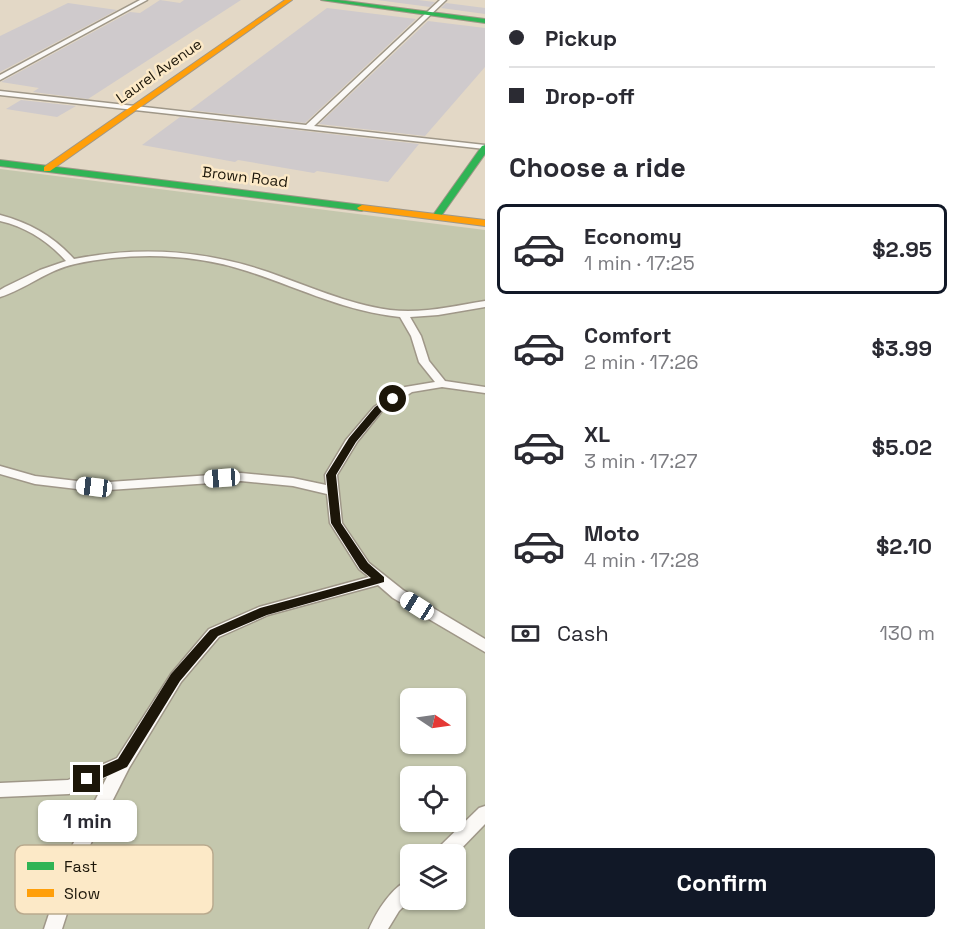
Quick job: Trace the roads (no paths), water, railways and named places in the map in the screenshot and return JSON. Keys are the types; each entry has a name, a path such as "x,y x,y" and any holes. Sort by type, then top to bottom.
{"street":[{"name":"Laurel Avenue","path":"47,169 290,0"},
{"path":"324,0 485,21"},
{"path":"436,217 485,148"},
{"name":"Brown Road","path":"0,163 485,224"}],"lane":[{"path":"0,78 144,0"},
{"path":"308,127 443,0"},
{"path":"0,93 485,148"},
{"path":"0,218 33,228 51,240 72,262"},
{"path":"0,294 72,262 140,254 210,258 246,267 356,307 404,314 422,314 485,304"},
{"path":"404,314 416,336 424,362 442,384"},
{"path":"485,390 442,384 409,389 378,409 352,440 331,475 336,523 364,566 398,594 485,646"},
{"path":"0,470 35,480 94,487 241,477 293,482 333,492"},
{"path":"82,845 123,763 176,678 214,633 264,611 380,579"},
{"path":"0,790 69,787 123,763"},
{"path":"454,844 485,813"},
{"path":"378,929 400,898"},
{"path":"53,929 58,914"}]}
